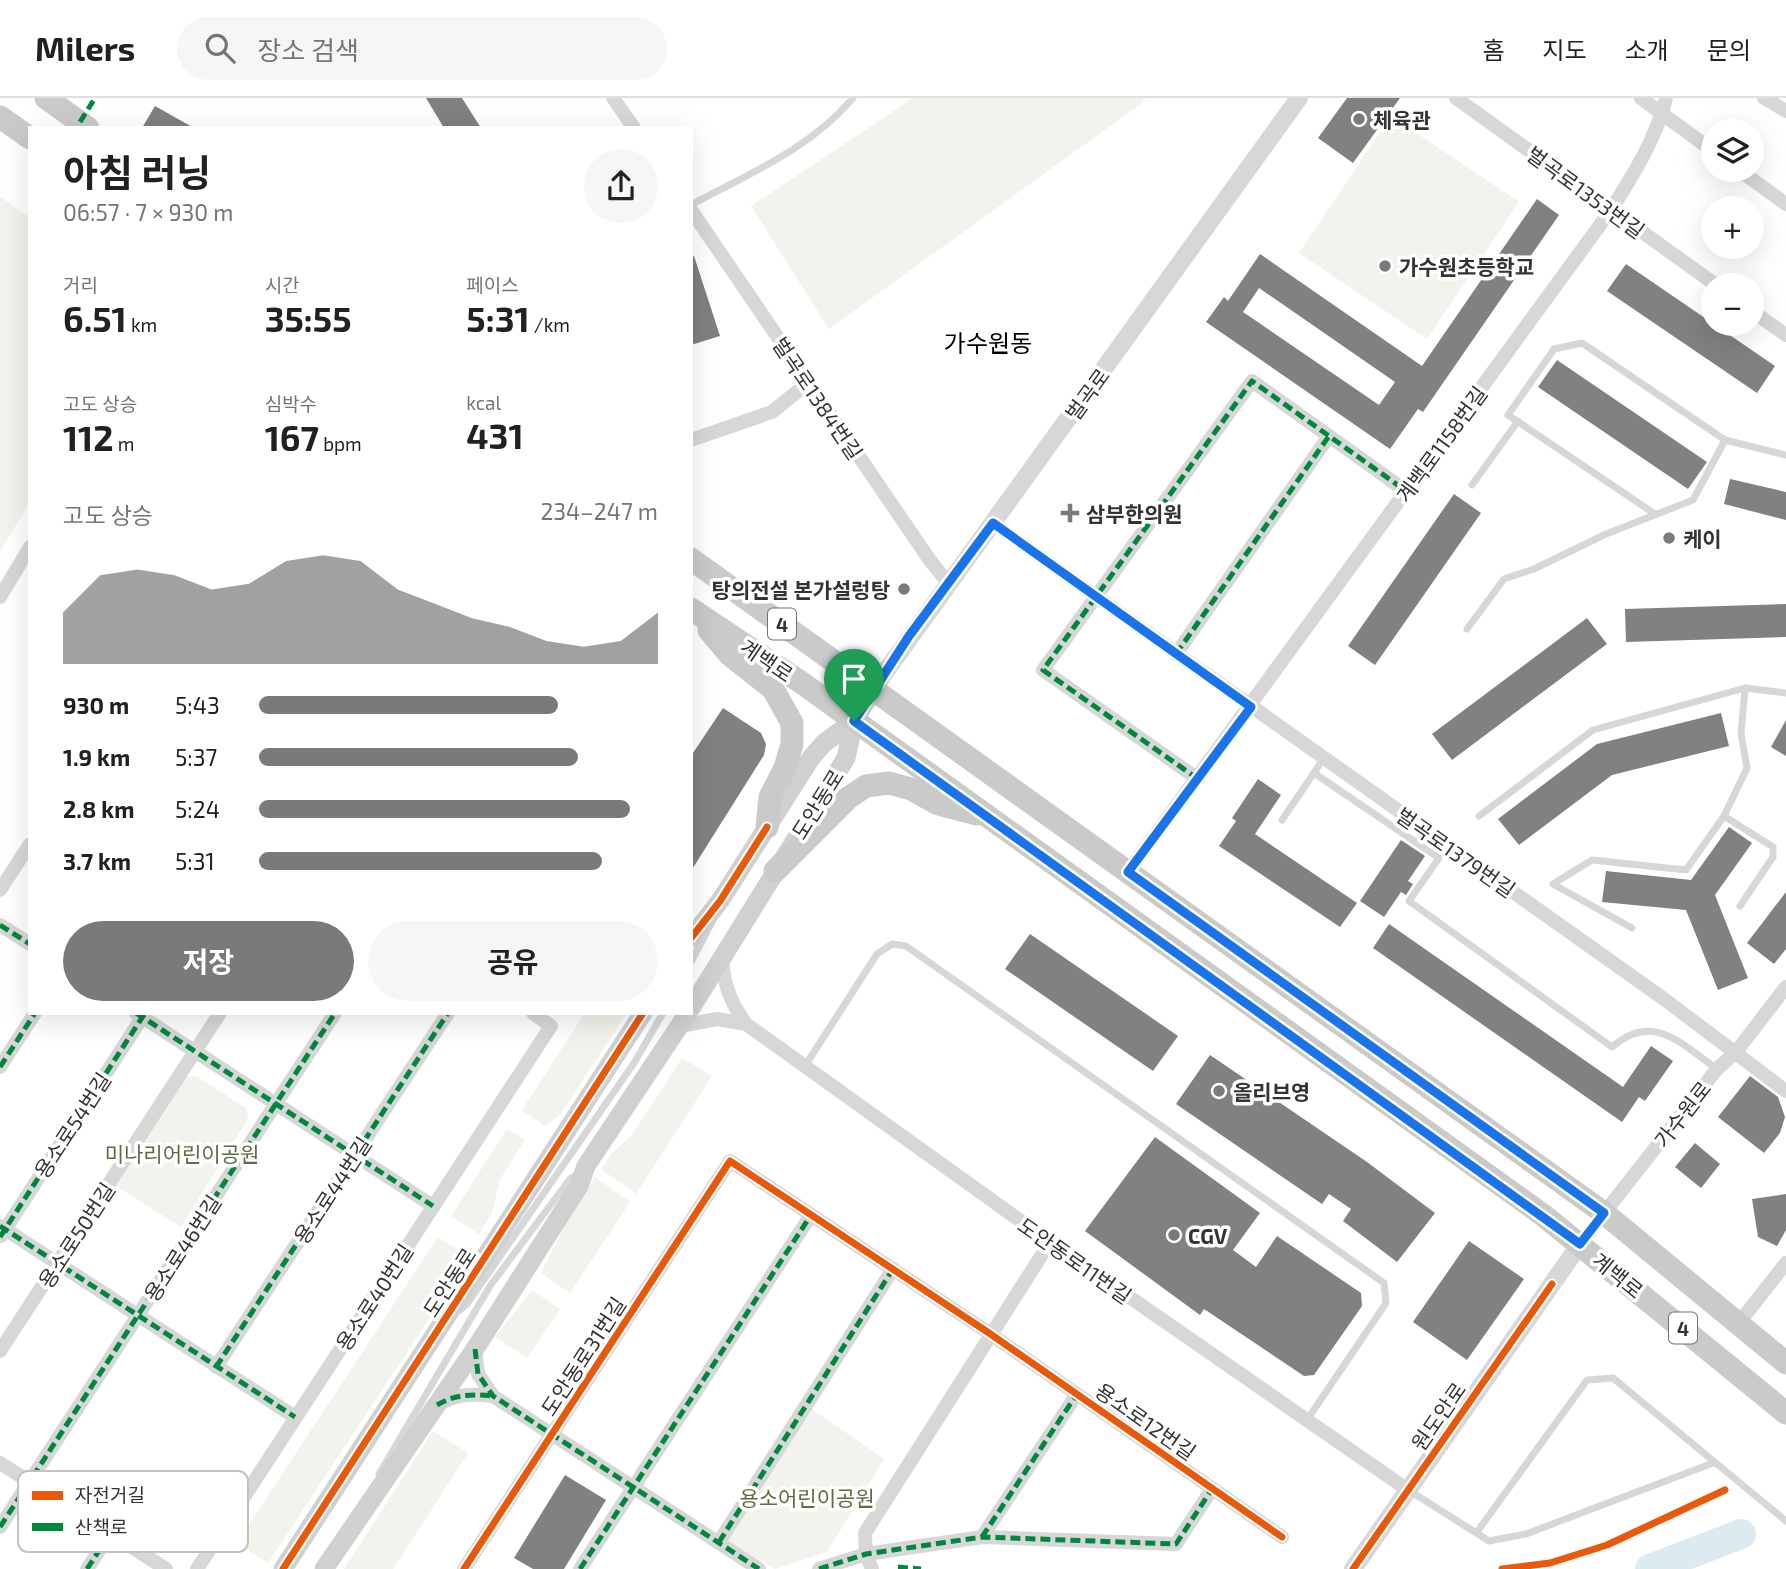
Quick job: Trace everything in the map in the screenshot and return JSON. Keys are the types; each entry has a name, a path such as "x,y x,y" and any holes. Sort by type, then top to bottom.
{"main road":[{"path":"46,98 85,126"},
{"path":"0,117 28,137"},
{"name":"계백로","path":"693,560 1604,1213 1786,1363"},
{"name":"계백로","path":"693,610 854,721 1580,1244 1786,1413"},
{"path":"693,611 730,655 773,688 792,723 792,744 785,768 770,797 766,827"},
{"path":"854,721 873,689"},
{"name":"도안동로","path":"693,935 720,901 817,750 854,721"},
{"name":"도안동로","path":"693,1005 846,758 854,721"},
{"path":"775,872 848,799 875,783 889,783 911,789 938,804 986,816"},
{"name":"도안동로","path":"283,1569 642,1015"},
{"path":"324,1569 475,1349 579,1186 584,1169 684,1020"}],"street":[{"path":"613,98 633,126"},
{"name":"벌곡로","path":"873,689 1299,98"},
{"name":"벌곡로1353번길","path":"1457,98 1701,274"},
{"path":"1640,98 1701,142"},
{"name":"계백로1158번길","path":"1128,872 1251,707 1611,210 1639,166 1662,114 1666,98"},
{"path":"1764,98 1786,111"},
{"path":"1756,182 1786,204"},
{"name":"벌곡로1384번길","path":"696,225 948,583"},
{"path":"1764,319 1786,335"},
{"path":"1198,779 1043,670 1096,596 1252,381 1406,491"},
{"path":"693,439 772,412 808,383"},
{"path":"1176,654 1329,436"},
{"name":"벌곡로1379번길","path":"993,523 1736,1052 1786,1091"},
{"path":"0,597 28,550"},
{"path":"0,890 28,847"},
{"path":"0,925 28,943"},
{"path":"722,959 724,980 731,1003 746,1024"},
{"name":"가수원로","path":"1580,1244 1717,1069 1736,1052 1786,987"},
{"path":"0,1067 34,1015"},
{"path":"141,1015 433,1206"},
{"name":"용소로54번길","path":"2,1231 141,1015"},
{"name":"용소로50번길","path":"0,1351 219,1015"},
{"name":"용소로46번길","path":"37,1471 334,1015"},
{"name":"용소로44번길","path":"216,1367 447,1015"},
{"name":"용소로40번길","path":"248,1490 551,1026 536,1015"},
{"path":"684,1020 717,1019 746,1024"},
{"name":"도안동로11번길","path":"746,1024 803,1068 1049,1242 1408,1490"},
{"name":"용소로12번길","path":"730,1161 989,1333 1282,1537"},
{"name":"도안동로31번길","path":"464,1569 730,1161"},
{"path":"580,1569 811,1215"},
{"path":"2,1231 57,1263 295,1417"},
{"path":"872,1569 866,1554 865,1533 1049,1242"},
{"name":"원도안로","path":"1353,1569 1580,1244"},
{"path":"1738,1324 1786,1263"},
{"path":"719,1542 893,1269"},
{"path":"475,1349 478,1374 493,1396"},
{"path":"437,1405 451,1397 464,1394 493,1396"},
{"path":"982,1536 1077,1394"},
{"name":"도안동로31번길","path":"493,1396 759,1569"},
{"path":"0,1463 18,1474"},
{"path":"818,1569 866,1554 982,1536 1176,1544 1212,1489"},
{"name":"용소로46번길","path":"0,1527 18,1500"},
{"path":"87,1569 98,1552"},
{"path":"139,1552 166,1569"},
{"name":"용소로40번길","path":"197,1569 208,1552"}],"lane":[{"path":"693,207 806,142 834,121 853,98"},
{"path":"1655,514 1508,415 1554,349 1582,343 1725,440 1786,455"},
{"path":"1472,485 1518,421"},
{"path":"1466,629 1504,579 1534,569 1606,534 1693,500 1725,440"},
{"path":"1479,816 1593,730 1745,688 1786,693"},
{"path":"1632,928 1553,884 1592,860 1686,870 1724,816 1747,768 1741,734 1745,688"},
{"path":"1282,820 1324,758"},
{"path":"1314,773 1438,858 1409,901 1612,1047 1622,1038 1640,1030 1661,1031 1717,1069"},
{"path":"1724,816 1773,847 1773,858 1740,906"},
{"path":"693,959 709,931 720,901"},
{"path":"803,1068 877,954 892,944 906,946 1384,1283 1387,1303 1306,1420"},
{"path":"444,1323 467,1304 475,1293 634,1063 662,1015"},
{"path":"370,1501 378,1475 491,1286 570,1179 584,1169"},
{"path":"1477,1532 1587,1380 1613,1378 1786,1521"},
{"path":"1408,1490 1489,1541 1526,1534 1713,1463"}],"green space":[{"path":"913,98 1143,98 1145,101 829,329 751,206"},
{"path":"1391,116 1519,202 1427,339 1299,253"},
{"path":"0,197 28,217 28,505 0,551"},
{"path":"584,1015 625,1015 560,1115 545,1126 522,1110"},
{"path":"682,1058 712,1076 636,1194 601,1169 612,1153 632,1135"},
{"name":"미나리어린이공원","path":"196,1076 246,1108 248,1119 181,1227 116,1186 185,1077"},
{"path":"507,1129 525,1140 500,1179 492,1214 479,1234 451,1216"},
{"path":"595,1177 630,1202 570,1293 541,1273 568,1219"},
{"path":"438,1237 469,1258 268,1563 248,1550 248,1526"},
{"path":"532,1290 560,1309 527,1358 495,1337"},
{"name":"용소어린이공원","path":"809,1407 884,1459 827,1552 775,1569 727,1542"},
{"path":"433,1431 468,1453 393,1569 344,1569"}],"building":[{"path":"426,98 462,98 480,126 443,126"},
{"name":"체육관","path":"1347,98 1400,98 1353,163 1318,138"},
{"path":"155,106 190,126 143,126"},
{"path":"1537,199 1559,215 1423,412 1418,409 1390,449 1206,322 1224,297 1228,301 1260,254 1422,366","holes":["1259,288 1395,382 1379,405 1243,312"]},
{"path":"693,256 720,336 693,344"},
{"path":"1626,264 1701,315 1701,336 1731,336 1775,366 1757,393 1607,291"},
{"path":"1557,360 1707,462 1688,489 1538,387"},
{"path":"1730,479 1786,492 1786,520 1724,504"},
{"path":"1454,494 1481,513 1375,665 1348,646"},
{"path":"1786,604 1786,637 1626,642 1625,609"},
{"path":"1587,618 1607,644 1452,760 1432,734"},
{"path":"723,708 761,733 766,744 764,755 693,868 693,753"},
{"path":"1721,713 1729,746 1612,775 1519,845 1498,819 1597,744"},
{"path":"1786,720 1786,756 1771,747"},
{"path":"1258,779 1281,795 1255,834 1357,903 1340,927 1219,846 1236,821 1232,818"},
{"path":"1729,827 1752,843 1715,895 1748,978 1718,990 1686,910 1602,902 1606,871 1691,880"},
{"path":"1401,840 1425,856 1408,881 1413,884 1406,895 1401,892 1384,917 1360,901"},
{"path":"1786,892 1786,949 1774,964 1747,943"},
{"path":"1389,924 1623,1087 1651,1046 1673,1061 1645,1101 1639,1097 1622,1122 1373,948"},
{"path":"1030,934 1178,1036 1153,1071 1005,969"},
{"path":"1210,1055 1367,1162 1435,1213 1397,1262 1343,1221 1351,1209 1329,1194 1322,1204 1176,1104"},
{"path":"1750,1076 1778,1097 1785,1117 1780,1133 1764,1153 1718,1117"},
{"path":"1155,1137 1260,1213 1233,1250 1256,1267 1277,1236 1361,1293 1362,1306 1314,1375 1304,1376 1204,1309 1200,1315 1085,1231"},
{"path":"1695,1143 1720,1164 1701,1188 1675,1167"},
{"path":"1786,1194 1786,1230 1777,1246 1758,1237 1752,1199"},
{"path":"1469,1241 1524,1279 1467,1360 1413,1322"},
{"path":"565,1475 606,1500 564,1569 533,1569 514,1558"}],"waterway":[{"path":"1650,1569 1741,1534"}],"marked path":[{"path":"80,122 95,98"},
{"path":"1198,779 1043,670 1252,381 1406,491"},
{"path":"1176,654 1329,436"},
{"path":"0,925 28,943"},
{"path":"0,1067 34,1015"},
{"path":"139,1015 433,1206"},
{"path":"0,1237 144,1015"},
{"path":"36,1471 334,1015"},
{"path":"216,1367 447,1015"},
{"path":"580,1569 811,1215"},
{"path":"0,1226 295,1417"},
{"path":"719,1542 893,1269"},
{"path":"475,1349 478,1374 493,1396 759,1569"},
{"path":"982,1537 1077,1394"},
{"path":"437,1405 464,1396 493,1396"},
{"path":"819,1569 866,1554 982,1537 1176,1544 1212,1489"},
{"path":"0,1527 18,1499"},
{"path":"87,1569 98,1552"},
{"path":"898,1567 921,1569"}],"cycle path":[{"path":"693,935 720,901 767,827"},
{"path":"283,1569 642,1015"},
{"path":"464,1569 730,1161 989,1333 1282,1537"},
{"path":"1353,1569 1552,1284"},
{"path":"1502,1569 1550,1563 1607,1545 1725,1490"}],"place":[{"name":"체육관","path":"1359,119"},
{"name":"가수원초등학교","path":"1385,266"},
{"name":"삼부한의원","path":"1070,513"},
{"name":"케이","path":"1669,538"},
{"name":"탕의전설 본가설렁탕","path":"904,589"},
{"name":"올리브영","path":"1219,1091"},
{"name":"CGV","path":"1174,1235"}],"district":[{"name":"가수원동","path":"988,342"}],"route":[{"path":"993,523 1251,707 1128,872 1604,1213 1580,1244 854,721 909,636 993,523"}]}
